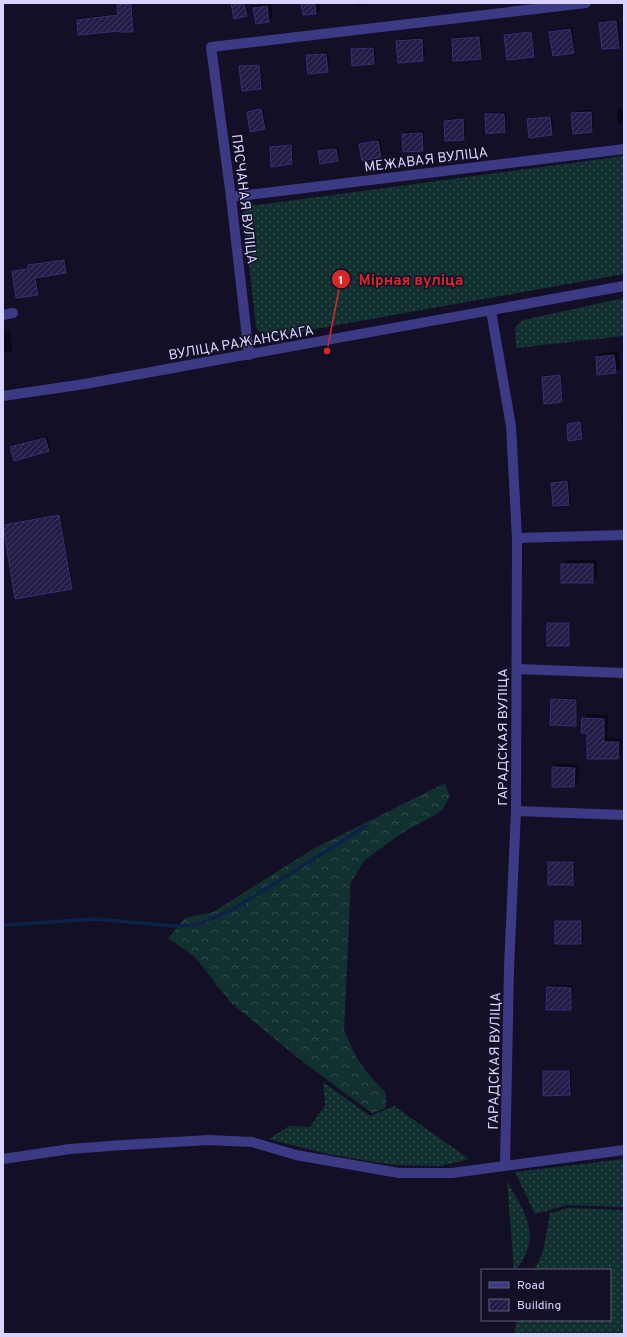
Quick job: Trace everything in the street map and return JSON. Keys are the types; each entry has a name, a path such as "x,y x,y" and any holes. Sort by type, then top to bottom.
{"street":[{"name":"ПЯСЧАНАЯ ВУЛІЦА","path":"249,355 231,197 211,47 586,3"},
{"name":"МЕЖАВАЯ ВУЛІЦА","path":"231,197 624,149"},
{"name":"ВУЛІЦА РАЖАНСКАГА","path":"3,396 85,384 249,355 624,286"},
{"name":"ГАРАДСКАЯ ВУЛІЦА","path":"491,311 511,426 518,538 516,811 510,968 506,1165"},
{"path":"518,538 624,535"},
{"path":"517,669 624,673"},
{"path":"516,811 624,815"},
{"path":"3,1159 77,1149 209,1140 252,1142 296,1155 399,1173 452,1173 624,1150"}],"green space":[{"path":"624,156 624,274 265,338 256,327 243,212 251,206"},
{"path":"624,298 624,336 516,348 515,328 523,320"},
{"path":"445,783 450,796 442,811 402,833 365,860 351,882 344,1030 356,1057 370,1076 386,1093 386,1108 372,1113 303,1062 231,1003 195,957 168,938 185,918 213,912 313,849"},
{"path":"323,1082 370,1116 394,1106 469,1159 441,1166 393,1165 327,1154 269,1139 289,1126 310,1127 325,1105"},
{"path":"624,1159 624,1207 567,1205 535,1214 515,1172"},
{"path":"507,1181 525,1214 530,1235 529,1246 524,1257 517,1269 514,1269"},
{"path":"569,1208 624,1210 624,1334 514,1334 517,1321 611,1321 611,1269 534,1269 543,1252 550,1213"}],"building":[{"path":"231,3 244,3 247,16 234,19"},
{"path":"301,3 315,3 316,14 303,15"},
{"path":"131,4 133,32 119,31 78,35 77,20 118,15 117,5"},
{"path":"267,6 269,22 256,24 253,8"},
{"path":"616,21 619,48 602,49 599,23"},
{"path":"570,29 574,53 553,56 549,32"},
{"path":"531,32 534,57 507,60 504,35"},
{"path":"479,37 481,59 453,61 452,39"},
{"path":"422,39 423,61 398,63 396,41"},
{"path":"373,48 374,64 352,66 351,49"},
{"path":"326,54 328,72 308,74 306,55"},
{"path":"259,65 261,89 242,91 239,66"},
{"path":"261,109 265,129 250,132 247,112"},
{"path":"591,112 592,132 573,134 571,113"},
{"path":"485,114 504,114 505,132 486,134"},
{"path":"550,117 552,135 529,138 527,119"},
{"path":"463,119 464,140 445,141 444,121"},
{"path":"422,133 423,151 403,152 402,134"},
{"path":"378,141 381,157 362,161 359,144"},
{"path":"291,145 292,164 271,167 270,147"},
{"path":"336,149 338,161 320,164 318,151"},
{"path":"64,260 66,273 35,278 38,295 16,298 12,271 28,269 28,265"},
{"path":"614,355 616,373 597,375 596,357"},
{"path":"560,375 562,402 544,404 542,377"},
{"path":"580,422 582,439 568,441 567,424"},
{"path":"45,438 49,451 14,461 10,447"},
{"path":"567,481 569,505 553,506 551,483"},
{"path":"59,515 72,589 15,599 3,525"},
{"path":"561,564 593,564 593,583 561,583"},
{"path":"547,623 569,623 569,646 547,646"},
{"path":"551,699 576,700 576,726 550,725"},
{"path":"582,718 604,719 604,742 619,742 618,759 587,759 587,733 581,733"},
{"path":"552,767 575,768 574,787 552,787"},
{"path":"548,862 573,862 573,885 548,885"},
{"path":"555,921 581,921 581,944 555,944"},
{"path":"547,987 571,988 571,1010 546,1010"},
{"path":"543,1071 569,1071 570,1095 543,1096"}],"waterway":[{"path":"3,925 95,919 174,926 196,925 232,910 366,826"}],"place":[{"name":"Мірная вуліца","path":"327,351"}]}
